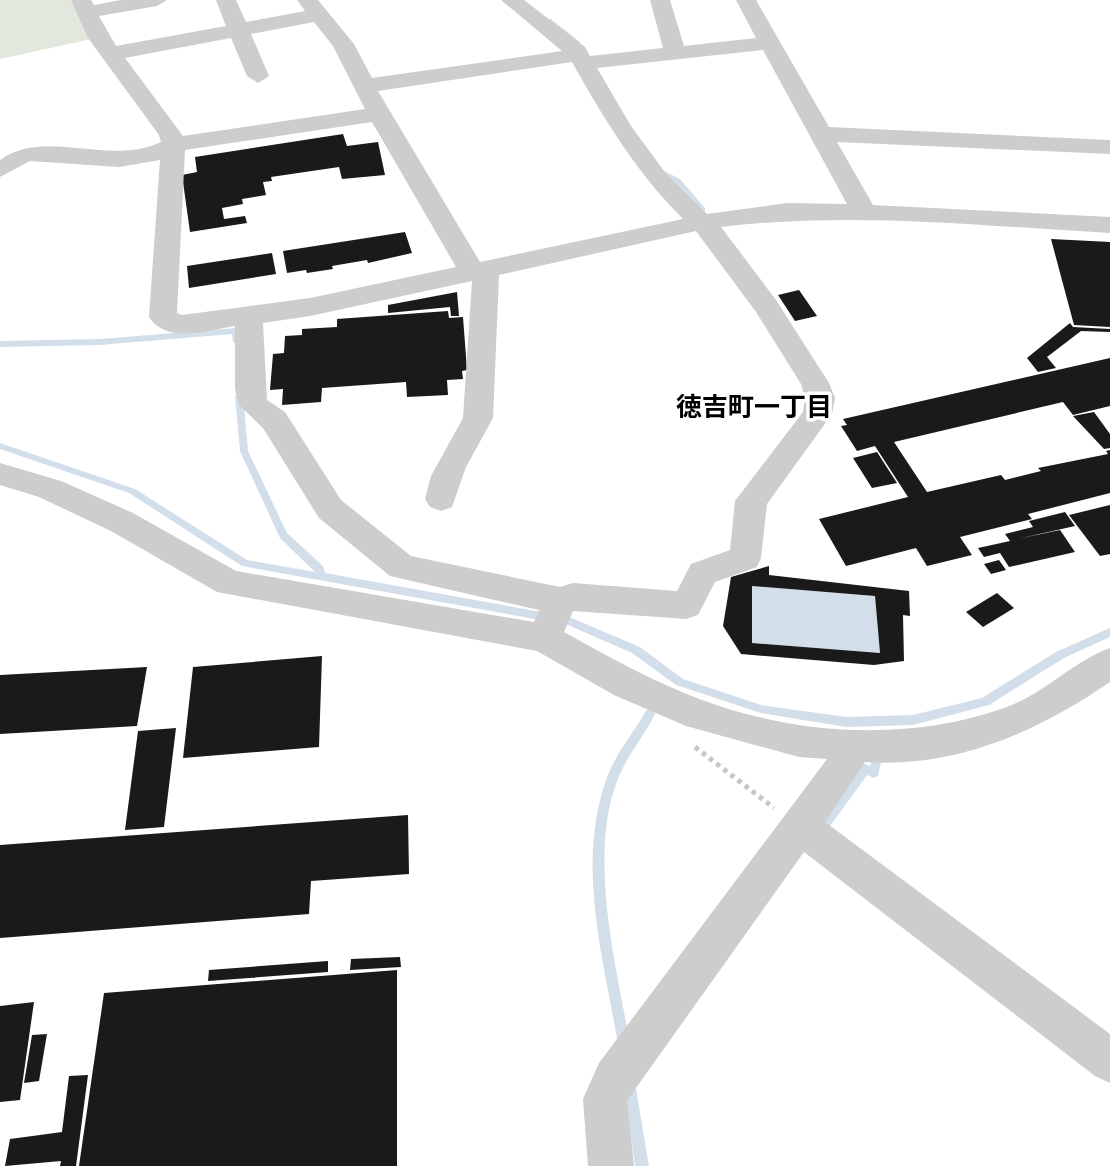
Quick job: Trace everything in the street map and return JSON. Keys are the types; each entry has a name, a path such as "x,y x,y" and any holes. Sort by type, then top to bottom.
{"street":[{"path":"157,0 84,6 111,54 171,135 173,145 163,317 179,325 310,307 699,223 787,211 864,212 1110,225"},
{"path":"226,0 258,76"},
{"path":"511,0 587,60 601,99 658,180 714,235 766,306 815,383 820,398 817,414 751,501 745,558 703,573 686,605 573,597 552,619"},
{"path":"660,0 675,52"},
{"path":"746,0 864,212"},
{"path":"111,54 238,30 312,7 343,44 379,114 480,271 478,418 470,439 443,478 441,499"},
{"path":"365,86 587,60 771,43"},
{"path":"0,170 25,154 117,162 155,156 173,145 379,114"},
{"path":"819,134 1110,147"},
{"path":"249,316 250,389 254,405 274,420 330,509 359,536 402,567 552,619 627,684 699,715 799,741 891,747 937,741 1017,720 1051,703 1110,663"},
{"path":"0,474 50,489 122,522 229,583 552,619"},
{"path":"611,1166 605,1098 626,1064 845,764 853,746"},
{"path":"800,826 1110,1061"}],"path":[{"path":"692,744 800,826"}],"shaded area":[{"path":"0,0 72,0 92,39 0,59"},
{"path":"752,586 875,596 880,653 752,643"}],"building":[{"path":"343,134 347,146 378,142 385,175 342,179 339,167 271,177 272,181 263,182 266,195 242,199 243,204 222,208 224,219 245,216 247,223 190,232 182,175 197,172 195,157"},
{"path":"405,232 412,253 368,263 367,260 332,266 333,269 287,273 283,251"},
{"path":"1051,239 1110,242 1110,327 1074,325"},
{"path":"272,253 276,274 189,288 187,266"},
{"path":"799,290 817,316 795,321 778,295"},
{"path":"457,292 459,316 451,316 450,307 388,313 388,305"},
{"path":"448,311 449,318 463,317 467,370 462,371 463,379 447,380 448,395 407,397 406,382 322,388 321,402 282,405 283,389 270,390 273,354 284,353 285,336 302,335 302,329 337,327 337,319"},
{"path":"1070,323 1073,327 1110,329 1110,332 1081,331 1047,357 1056,368 1038,372 1027,358"},
{"path":"1110,358 1110,406 1073,415 1063,402 894,442 927,492 1001,475 1005,480 1041,471 1038,468 1108,454 1106,451 1110,450 1110,493 1028,514 1032,519 960,537 972,555 927,566 916,548 846,566 819,519 908,497 875,446 857,451 841,426 847,425 843,419"},
{"path":"1094,412 1110,434 1110,448 1104,449 1073,416"},
{"path":"877,452 897,483 872,488 853,458"},
{"path":"1110,505 1110,554 1100,556 1069,515"},
{"path":"1065,512 1075,526 1017,539 1060,530 1075,552 1009,567 1000,553 984,557 978,548 1010,541 1005,534 1033,527 1029,521"},
{"path":"999,560 1006,570 991,574 984,564"},
{"path":"769,566 769,575 909,591 910,616 903,615 904,661 874,665 741,654 723,626 731,577","holes":["752,586 875,596 880,653 752,643"]},
{"path":"997,593 1014,608 983,627 966,612"},
{"path":"322,656 319,747 183,758 193,667"},
{"path":"147,667 137,726 0,734 0,675"},
{"path":"176,728 164,827 125,830 138,731"},
{"path":"408,815 409,874 311,881 309,914 0,938 0,845"},
{"path":"400,957 401,967 350,970 351,959"},
{"path":"328,961 328,972 208,981 209,970"},
{"path":"397,970 397,1166 79,1166 104,993"},
{"path":"34,1002 20,1100 0,1102 0,1006"},
{"path":"47,1034 39,1081 24,1083 32,1035"},
{"path":"88,1075 76,1166 60,1166 61,1161 5,1166 10,1139 62,1132 69,1076"}],"waterway":[{"path":"549,20 578,43"},
{"path":"662,172 677,181 702,210"},
{"path":"0,344 100,342 236,331 237,342"},
{"path":"239,396 244,451 283,535 320,569 320,576"},
{"path":"0,446 132,491 245,563 569,621 636,650 680,682 761,709 846,722 913,720 985,702 1060,655 1110,632"},
{"path":"624,1044 602,908 600,837 604,804 614,774 650,714"},
{"path":"821,829 865,769 874,773 876,762"},
{"path":"629,1083 642,1166"}],"district":[{"name":"徳吉町一丁目","path":"754,407"}]}
